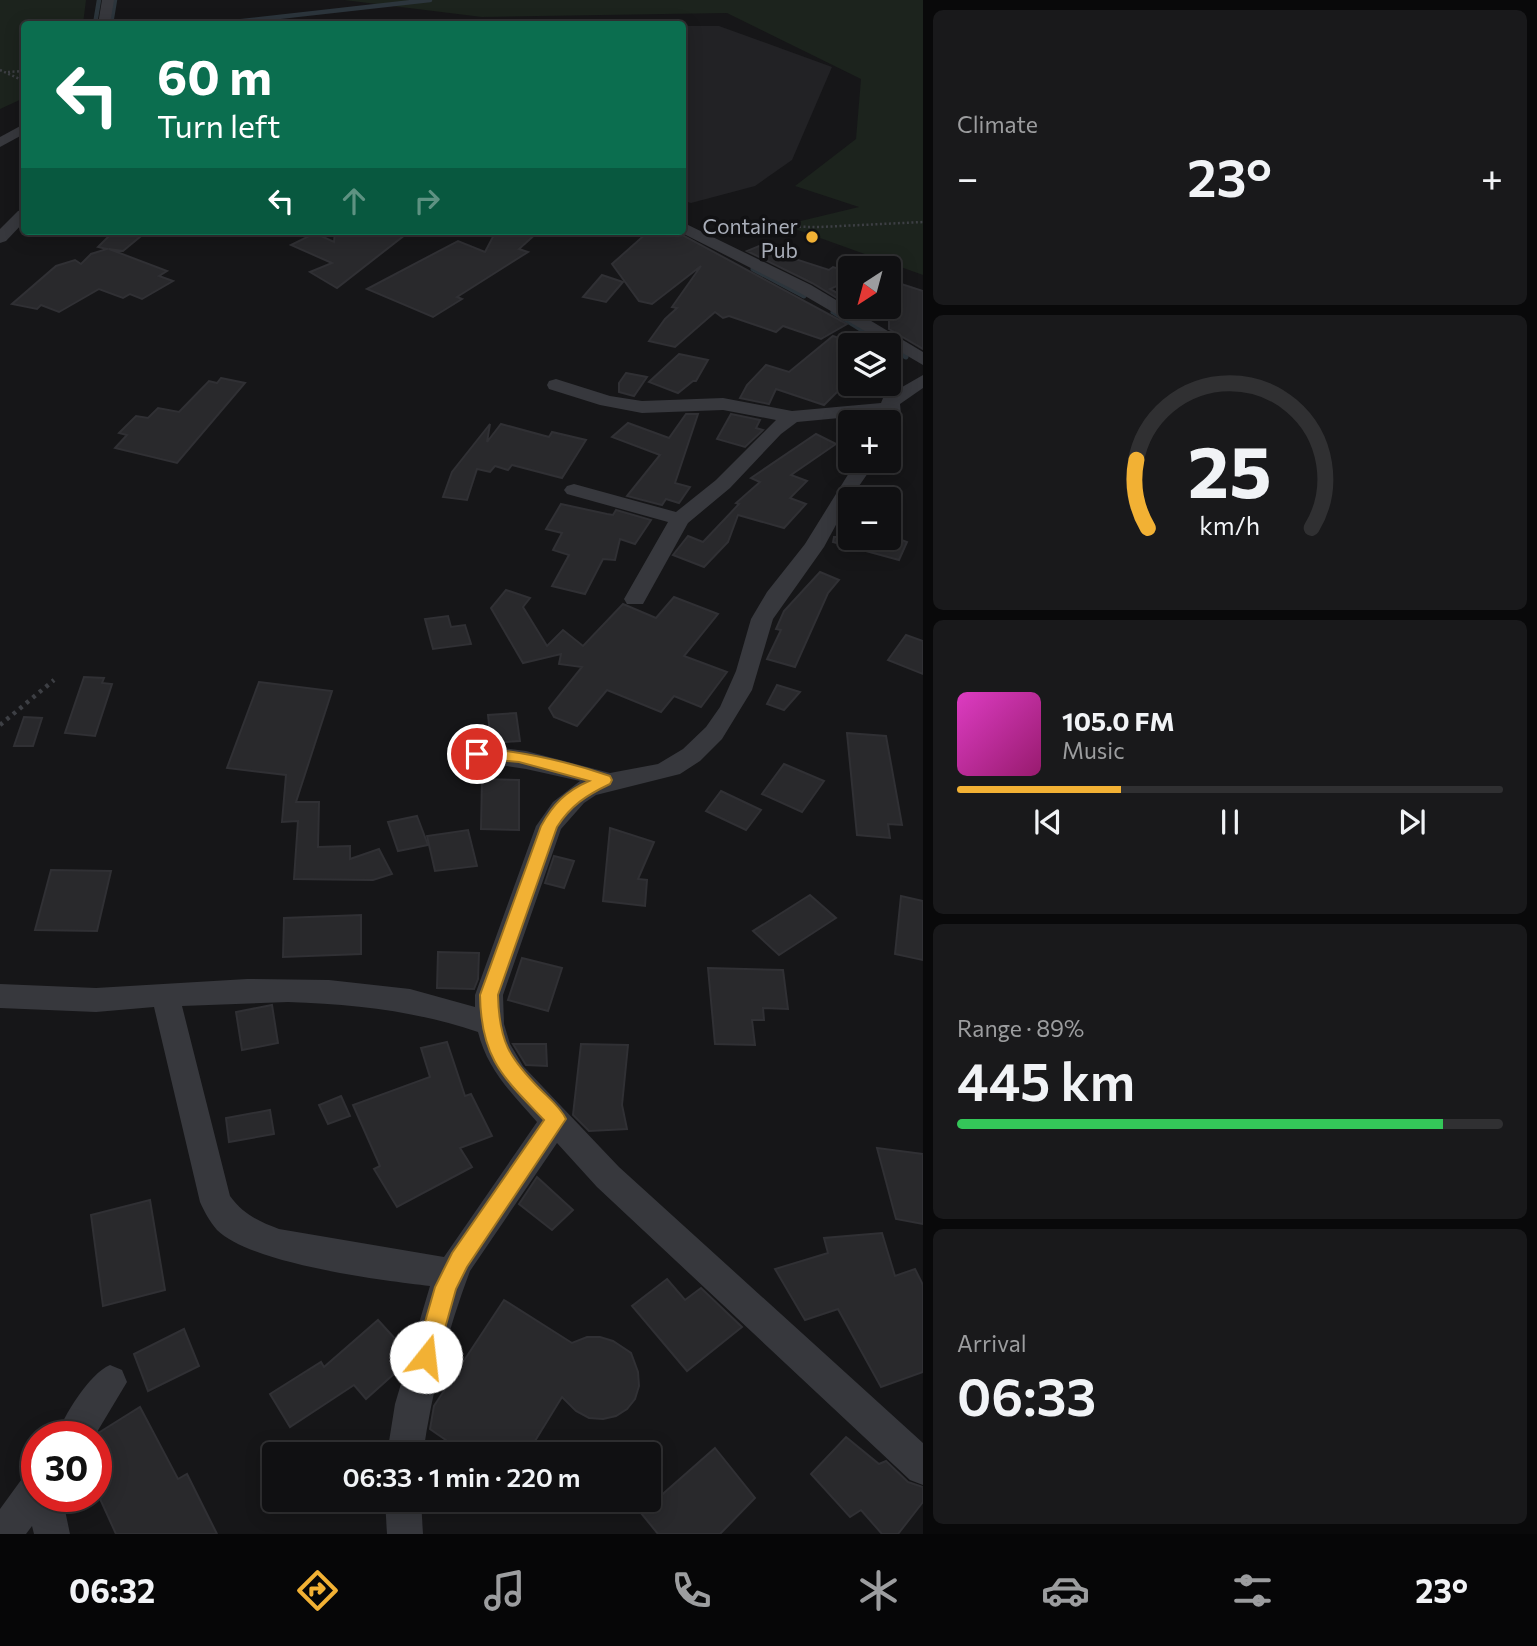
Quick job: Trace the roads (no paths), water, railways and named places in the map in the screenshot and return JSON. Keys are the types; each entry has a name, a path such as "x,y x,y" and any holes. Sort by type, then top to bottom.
{"street":[{"path":"104,21 108,0"},
{"path":"0,125 21,121"},
{"path":"0,143 21,130"},
{"path":"0,238 21,218"},
{"path":"686,229 796,283 923,360"},
{"path":"556,384 629,406 723,404 792,417 889,408 890,402 923,380"},
{"path":"635,598 680,519 723,484 774,430 792,417"},
{"path":"858,473 838,503 815,546 771,604 757,630 751,661 732,708 715,732 688,758 666,770 604,780 577,793 561,808 549,826 489,995 490,1024 496,1048 513,1075 608,1177 923,1467"},
{"path":"574,491 680,519"},
{"path":"477,754 519,757 566,767 604,780"},
{"path":"0,996 96,1000 290,989 343,990 409,999 490,1024"},
{"path":"165,995 216,1202 229,1219 245,1231 279,1244 400,1268 453,1274"},
{"path":"407,1442 412,1404 446,1287 556,1119"},
{"path":"84,1421 110,1382"},
{"path":"4,1534 21,1511"},
{"path":"47,1512 52,1534"},
{"path":"404,1512 405,1534"}],"waterway":[{"path":"96,21 99,0"},
{"path":"112,21 115,0"},
{"path":"242,21 430,0"},
{"path":"753,269 804,296"},
{"path":"833,312 867,333"},
{"path":"901,354 906,357"}],"place":[{"name":"Container Pub","path":"812,237"}]}
